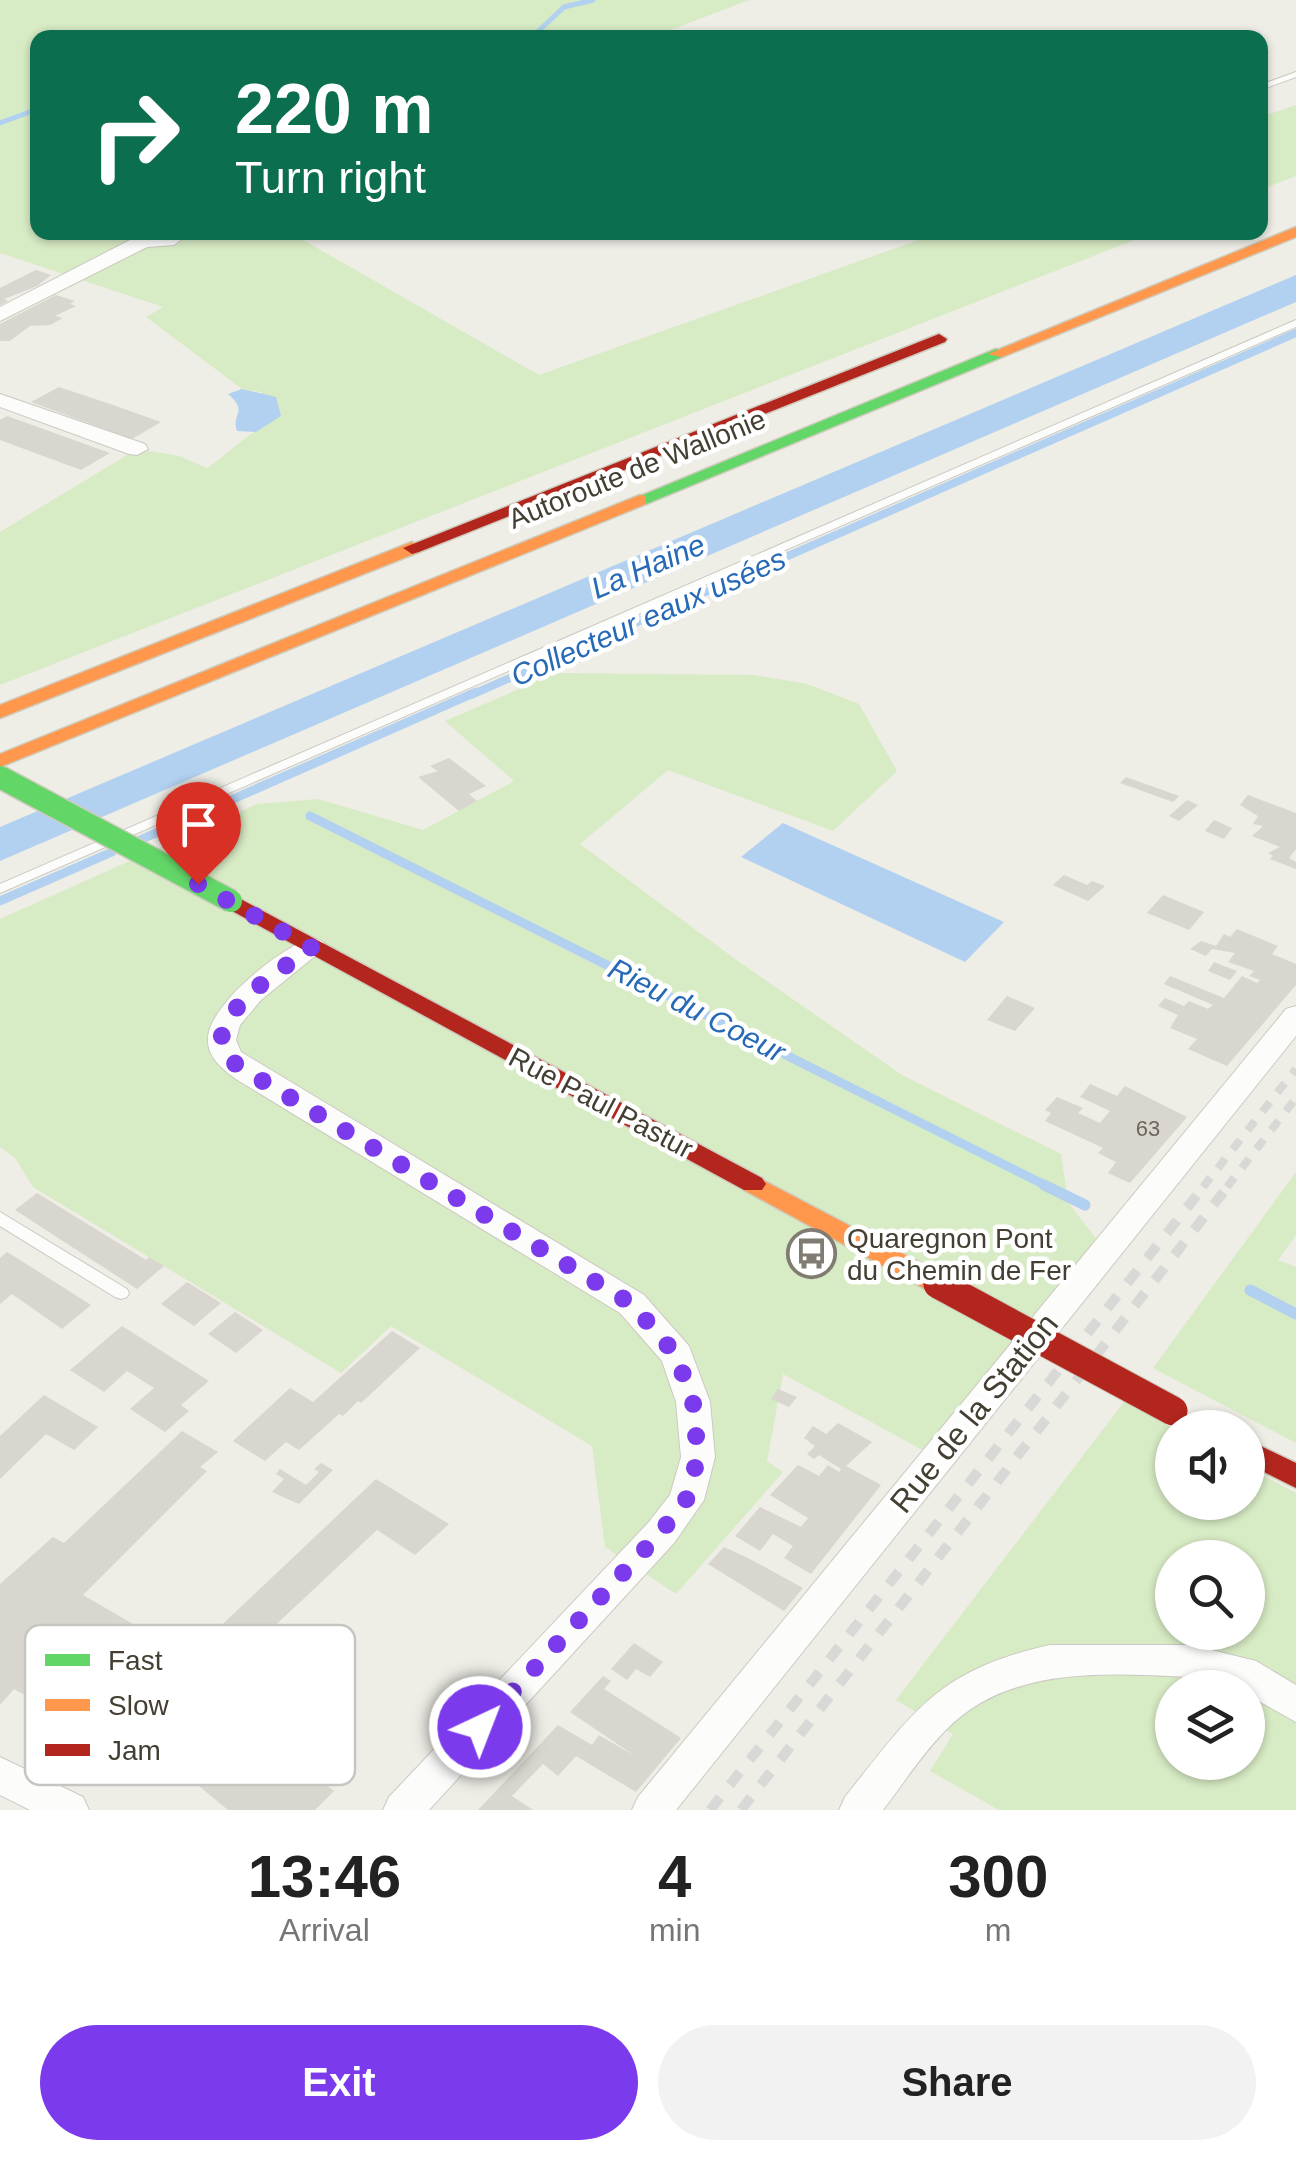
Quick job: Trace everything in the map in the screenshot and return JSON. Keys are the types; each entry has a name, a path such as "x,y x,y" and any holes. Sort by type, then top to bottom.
{"main road":[{"name":"Autoroute de Wallonie","path":"0,761 1296,232"},
{"name":"Autoroute de Wallonie","path":"0,712 964,328"},
{"name":"Rue Paul Pastur","path":"0,777 1169,1410"},
{"path":"1265,1460 1296,1476"}],"street":[{"path":"0,315 134,240"},
{"path":"0,400 137,449"},
{"path":"312,948 254,990 238,1008 225,1025 220,1041 226,1054 271,1086 632,1304 676,1355 693,1402 698,1457 686,1500 660,1533 402,1810"},
{"name":"Rue de la Station","path":"652,1810 1296,1016"},
{"path":"859,1810 930,1719 958,1696 1014,1669 1066,1660 1191,1661 1242,1673 1296,1706"},
{"path":"0,1775 69,1810"}],"lane":[{"path":"1268,85 1296,74"},
{"path":"0,889 1296,323"},
{"path":"0,1218 121,1293"}],"green space":[{"path":"0,0 749,0 670,30 30,30 30,240 303,240 539,375 918,240 1134,240 0,685 0,532 137,449 179,456 207,468 264,427 261,392 242,389 146,317 163,307 0,253"},
{"path":"1296,105 1296,176 1268,187 1268,114"},
{"path":"556,673 754,675 807,684 859,704 897,771 833,831 668,770 580,844 735,959 902,1075 1061,1154 1068,1202 1100,1244 930,1454 783,1374 767,1461 783,1472 676,1594 605,1547 592,1446 391,1326 341,1373 33,1187 15,1158 0,1147 0,919 257,804 318,799 423,830 514,781 445,721"},
{"path":"1296,1172 1296,1235 1278,1260 1296,1267 1296,1443 1265,1427 1265,1410 1233,1410 1153,1368"},
{"path":"1124,1402 1155,1418 1155,1520 1265,1520 1265,1476 1296,1493 1296,1810 999,1810 930,1771 953,1734 896,1700"}],"water":[{"name":"La Haine","path":"1296,275 1296,302 0,861 0,827"},
{"path":"242,389 276,397 281,416 256,432 237,431 238,409 228,394"},
{"path":"783,823 1004,922 965,962 741,857"}],"building":[{"path":"36,270 51,275 37,286 4,299 8,301 0,305 0,288"},
{"path":"56,295 75,301 70,304 76,306 55,316 63,318 50,325 30,326 10,341 0,341 0,324"},
{"path":"59,387 161,422 132,439 31,402"},
{"path":"7,416 110,453 81,470 0,440 0,420"},
{"path":"449,758 486,786 469,794 477,801 459,811 418,777 438,771 430,766"},
{"path":"1126,777 1179,796 1173,802 1120,783"},
{"path":"1248,795 1296,813 1296,849 1289,858 1296,862 1296,869 1270,859 1273,856 1268,853 1280,847 1252,836 1263,826 1253,824 1258,816 1240,805"},
{"path":"1187,800 1198,805 1179,821 1169,816"},
{"path":"1214,820 1232,828 1224,839 1205,831"},
{"path":"1064,875 1087,885 1092,881 1105,886 1088,901 1053,885"},
{"path":"1163,895 1204,912 1189,930 1147,913"},
{"path":"1237,929 1278,946 1272,954 1296,964 1296,985 1227,1066 1188,1049 1197,1039 1170,1028 1178,1015 1158,1006 1165,998 1184,1006 1189,1001 1208,1009 1213,1005 1164,984 1170,976 1224,998 1242,976 1257,983 1260,980 1249,976 1254,971 1228,962 1235,953 1212,949 1206,956 1190,949 1201,941 1216,946 1224,934 1230,937"},
{"path":"1214,962 1237,971 1230,980 1208,971"},
{"path":"1007,996 1035,1008 1015,1031 987,1020"},
{"path":"1090,1084 1117,1096 1125,1086 1187,1117 1130,1183 1108,1173 1116,1162 1098,1153 1103,1148 1045,1121 1051,1113 1045,1110 1057,1097 1083,1108 1078,1113 1100,1123 1110,1111 1080,1097"},
{"path":"37,1193 146,1260 149,1257 164,1266 137,1289 15,1210"},
{"path":"7,1252 91,1305 62,1329 12,1294 0,1304 0,1258"},
{"path":"187,1282 221,1303 194,1326 161,1304"},
{"path":"235,1312 263,1330 236,1353 208,1334"},
{"path":"122,1326 209,1381 181,1405 189,1411 165,1432 130,1409 154,1388 127,1371 104,1392 70,1370"},
{"path":"392,1331 420,1348 361,1403 358,1401 343,1416 339,1414 299,1450 286,1442 265,1461 233,1441 290,1388 313,1402"},
{"path":"778,1389 797,1397 789,1407 771,1399"},
{"path":"44,1395 98,1427 74,1450 46,1434 0,1479 0,1436"},
{"path":"838,1423 872,1442 846,1466 881,1485 811,1574 784,1558 793,1546 773,1534 760,1551 735,1536 760,1507 801,1527 808,1518 770,1495 798,1465 819,1476 828,1465 839,1472 841,1469 819,1455 814,1459 807,1454 815,1446 804,1438 813,1426 826,1434"},
{"path":"182,1431 218,1452 200,1467 207,1471 83,1595 135,1625 25,1625 25,1695 14,1689 0,1705 0,1584 53,1537 64,1543"},
{"path":"321,1463 333,1470 299,1504 272,1492 284,1479 276,1474 280,1469 306,1485 319,1472 314,1469"},
{"path":"376,1479 449,1524 415,1555 377,1530 276,1625 222,1625"},
{"path":"724,1547 803,1588 784,1611 708,1564"},
{"path":"634,1643 663,1662 650,1677 636,1669 627,1680 611,1669"},
{"path":"603,1676 611,1681 604,1689 681,1738 636,1792 576,1756 558,1776 543,1764 512,1796 533,1810 478,1810 558,1725 592,1745 599,1735 635,1756 570,1712"},
{"path":"517,1723 528,1730 505,1758 494,1750"},
{"path":"198,1785 327,1785 334,1791 315,1810 228,1810"}],"waterway":[{"path":"540,30 564,7 593,0"},
{"path":"0,123 30,112"},
{"name":"Collecteur eaux usées","path":"471,695 1296,333"},
{"name":"Collecteur eaux usées","path":"140,840 476,692"},
{"name":"Rieu du Coeur","path":"310,816 1049,1187"},
{"name":"Collecteur eaux usées","path":"0,901 112,852"},
{"name":"Rieu du Coeur","path":"1044,1185 1085,1205"},
{"name":"Rieu du Coeur","path":"1250,1290 1296,1314"}],"railway":[{"path":"1203,1187 1296,1069"},
{"path":"1227,1187 1296,1098"},
{"path":"710,1810 1205,1185"},
{"path":"741,1810 1229,1185"}],"traffic: fast":[{"path":"640,500 996,354"},
{"path":"0,777 231,901"}],"traffic: slow":[{"path":"996,354 1296,232"},
{"path":"0,761 640,500"},
{"path":"0,712 412,548"},
{"path":"753,1184 938,1284"}],"traffic: jam":[{"path":"412,548 939,339"},
{"path":"231,901 753,1184"},
{"path":"938,1284 1171,1410"},
{"path":"1265,1460 1296,1476"}],"place":[{"name":"Quaregnon Pont du Chemin de Fer","path":"812,1254"}],"route":[{"path":"198,884 312,948 254,990 238,1008 225,1025 220,1041 226,1054 271,1086 632,1304 676,1355 693,1402 698,1457 686,1500 480,1727"}]}
